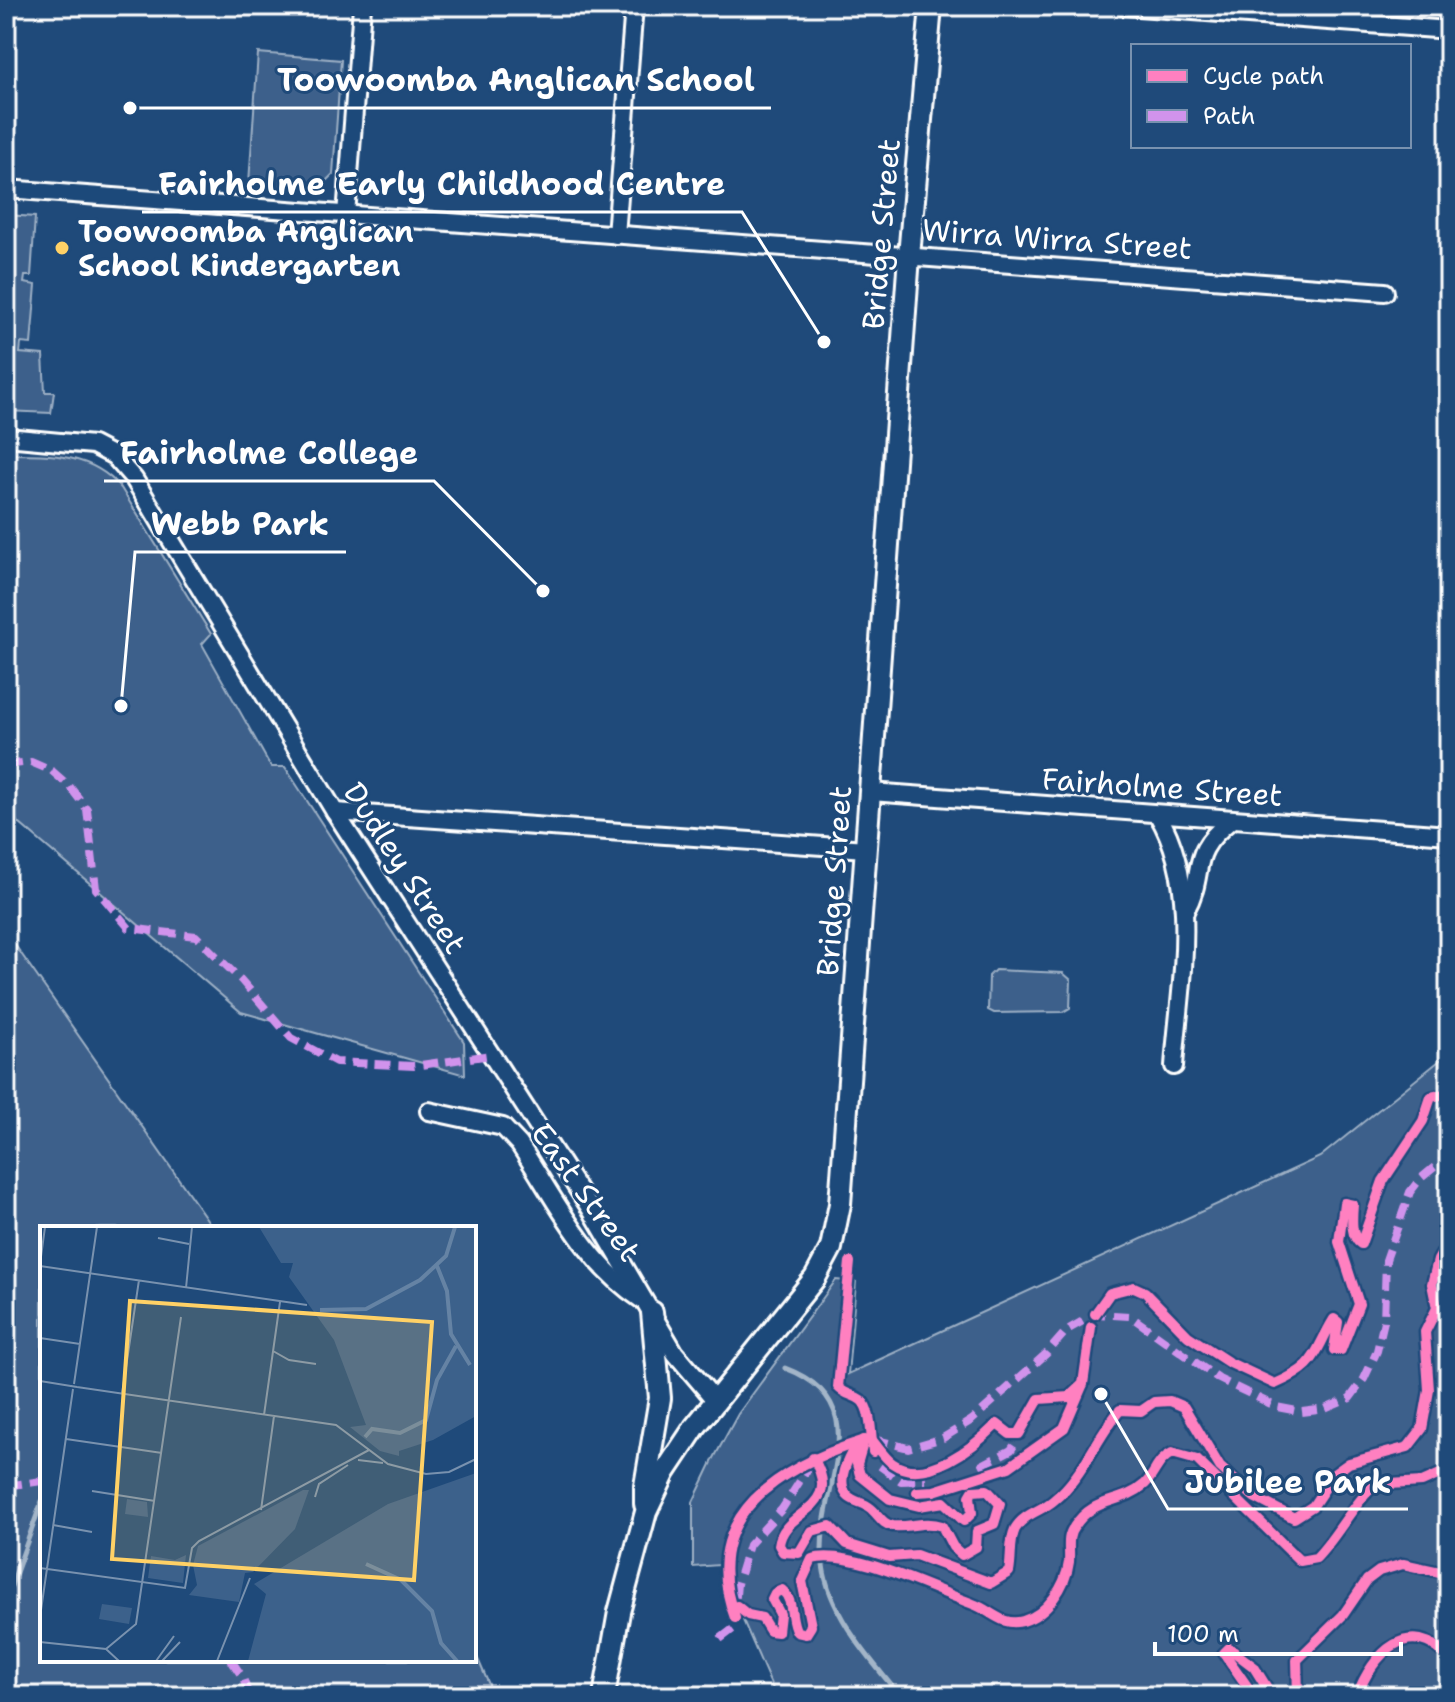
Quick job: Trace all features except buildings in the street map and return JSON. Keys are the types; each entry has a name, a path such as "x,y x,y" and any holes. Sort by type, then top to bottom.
{"street":[{"path":"346,215 362,6"},
{"path":"616,235 634,6"},
{"name":"Bridge Street","path":"604,1696 619,1612 646,1512 665,1472 715,1400 815,1278 835,1231 840,1204 909,256 931,6"},
{"path":"1125,6 1449,30"},
{"name":"Wirra Wirra Street","path":"6,189 1385,292"},
{"name":"Dudley Street","path":"6,437 93,445 114,456 134,479 335,812 650,1307 688,1373 715,1400"},
{"name":"Fairholme Street","path":"871,792 1449,835"},
{"path":"335,812 866,849"},
{"path":"1158,815 1176,848 1185,911 1174,1066"},
{"path":"1185,911 1193,896 1203,848 1231,820"},
{"name":"East Street","path":"429,1111 503,1127 519,1144 596,1264 650,1307"},
{"path":"646,1512 645,1486 660,1398 650,1307"}],"shaded area":[{"path":"258,53 341,60 333,174 318,189 249,183"},
{"path":"6,215 35,217 31,276 25,276 24,283 36,285 31,344 21,343 20,353 43,355 45,392 54,392 51,413 6,411"},
{"path":"6,454 38,454 83,462 109,476 121,488 211,634 202,644 271,767 285,767 464,1042 465,1075 241,1012 6,812"},
{"path":"6,932 212,1226 40,1226 40,1662 476,1662 476,1655 494,1696 6,1696"},
{"path":"995,970 1063,973 1071,980 1070,1008 1063,1012 994,1013 988,1010 989,976"},
{"path":"1449,1053 1449,1696 776,1696 719,1565 693,1567 693,1502 738,1414 836,1280 856,1282 848,1374 1320,1157"}],"waterway":[{"path":"785,1368 815,1384 831,1404 838,1427 837,1453 823,1537 823,1565 833,1601 852,1635 900,1696"},
{"path":"6,1600 40,1506"}],"marked path":[{"path":"6,765 31,762 52,771 70,787 87,809 96,889 129,928 196,936 241,980 291,1038 336,1062 414,1066 491,1055"},
{"path":"873,1439 908,1448 943,1438 972,1420 1047,1353 1067,1330 1095,1314 1130,1316 1219,1379 1277,1407 1302,1412 1325,1409 1350,1398 1364,1379 1377,1351 1384,1321 1386,1260 1410,1192 1420,1179 1449,1155"},
{"path":"980,1466 1011,1450 1025,1429"},
{"path":"880,1466 901,1481 926,1480"},
{"path":"720,1639 733,1629 737,1584 749,1545 782,1509 809,1467"},
{"path":"6,1486 40,1481"},
{"path":"232,1662 243,1678 249,1696"}],"cycle path":[{"path":"1095,1314 1110,1293 1134,1287 1145,1292 1188,1336 1228,1362 1275,1384 1307,1365 1334,1319 1338,1322 1334,1350 1341,1350 1359,1304 1339,1242 1344,1203 1353,1205 1353,1232 1361,1244 1383,1181 1423,1121 1431,1097 1449,1093"},
{"path":"813,1458 821,1475 822,1489 810,1508 790,1523 783,1533 779,1545 783,1552 799,1553 812,1531 830,1526 847,1544 889,1557 916,1555 991,1583 1009,1572 1015,1529 1064,1491 1120,1410 1141,1411 1154,1402 1170,1401 1184,1407 1220,1467 1254,1497 1294,1518 1313,1506 1335,1473 1349,1463 1408,1447 1422,1429 1429,1390 1425,1332 1437,1308 1432,1284 1438,1260 1449,1241"},
{"path":"850,1262 838,1387 865,1404 873,1452"},
{"path":"871,1439 892,1463 905,1469 920,1470 935,1467 964,1452 997,1424 1010,1434 1019,1434 1039,1399 1069,1397 1083,1384 1091,1327"},
{"path":"917,1492 934,1491 1009,1467 1064,1428 1083,1384"},
{"path":"857,1443 843,1476 842,1483 849,1497 869,1507 889,1525 942,1526 953,1547 962,1555 976,1547 977,1531 994,1524 1000,1504 987,1490 973,1491 970,1496 972,1513 964,1521 944,1502 919,1506 890,1499 860,1475 857,1464 864,1440"},
{"path":"735,1618 726,1582 727,1550 737,1523 754,1500 777,1480 804,1464 865,1440"},
{"path":"737,1606 748,1615 762,1618 770,1631 778,1632 780,1614 772,1599 775,1593 782,1590 789,1599 797,1632 806,1634 811,1626 802,1581 812,1559 828,1557 848,1559 892,1572 979,1607 1003,1620 1023,1621 1040,1612 1054,1598 1067,1571 1070,1535 1082,1517 1099,1505 1136,1491 1149,1480 1163,1459 1172,1453 1197,1460 1300,1561 1316,1558 1374,1485 1422,1482 1449,1470"},
{"path":"1298,1696 1297,1660 1343,1615 1367,1580 1379,1571 1403,1564 1449,1574"},
{"path":"1357,1696 1372,1666 1394,1645 1407,1640 1420,1640 1434,1646 1449,1659"},
{"path":"1254,1696 1224,1653 1229,1648 1254,1667 1272,1696"}],"place":[{"name":"Toowoomba Anglican School","path":"130,108"},
{"name":"Toowoomba Anglican School Kindergarten","path":"62,248"},
{"name":"Fairholme Early Childhood Centre","path":"824,342"},
{"name":"Fairholme College","path":"543,591"},
{"name":"Webb Park","path":"121,706"},
{"name":"Jubilee Park","path":"1101,1394"}]}
